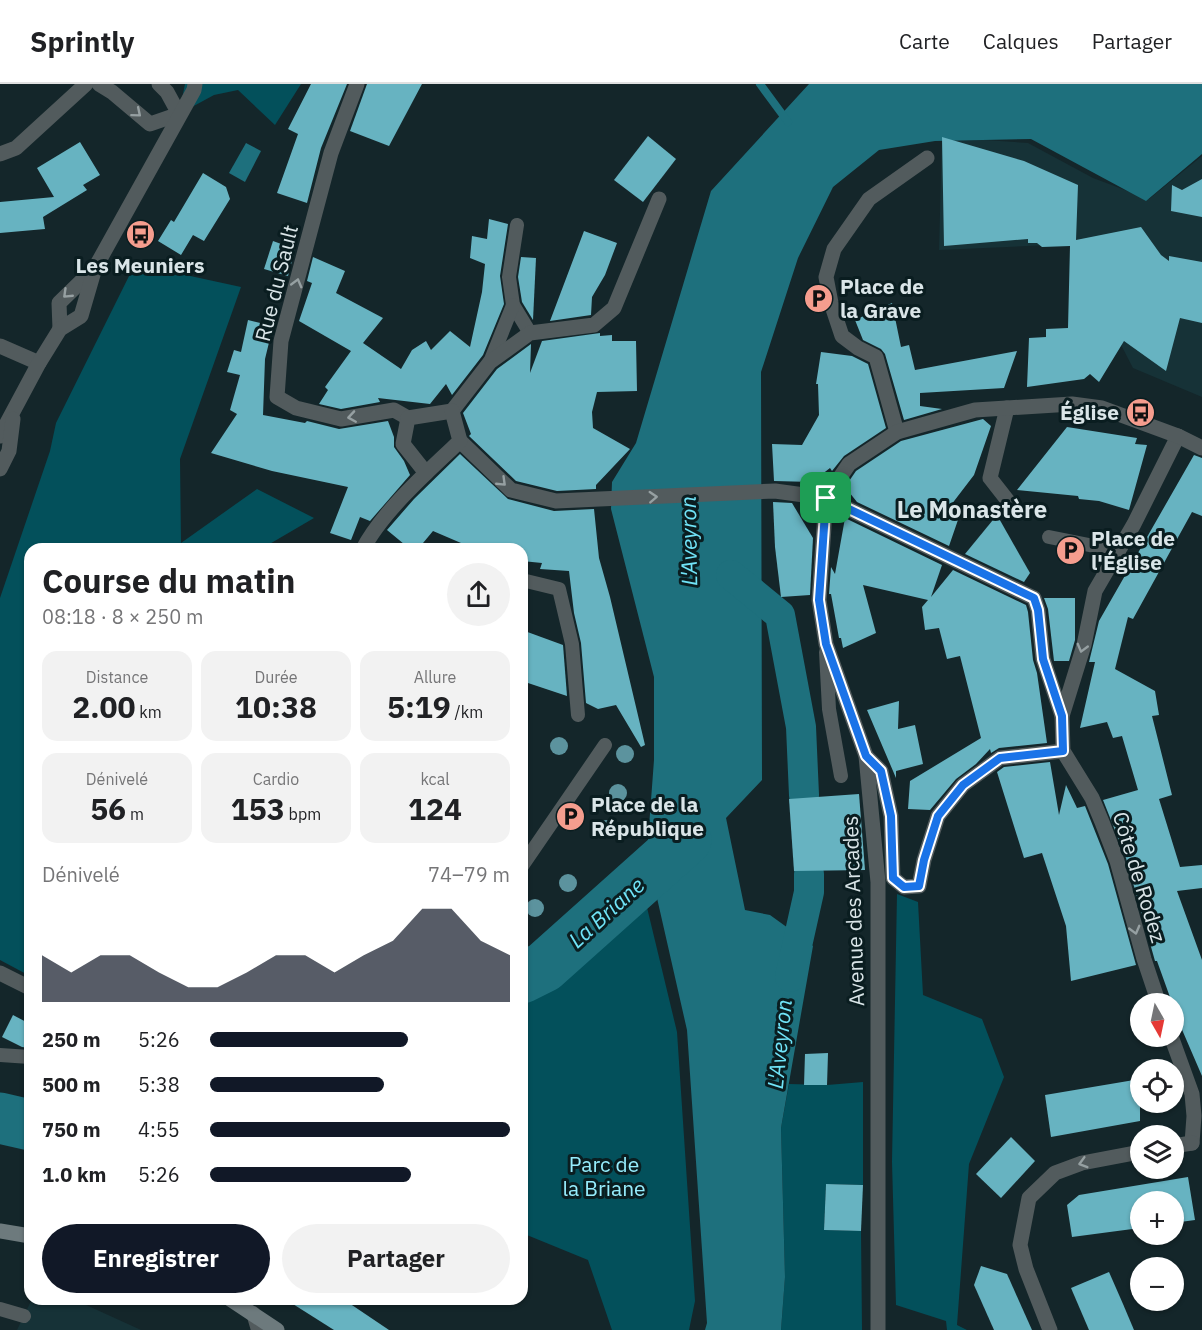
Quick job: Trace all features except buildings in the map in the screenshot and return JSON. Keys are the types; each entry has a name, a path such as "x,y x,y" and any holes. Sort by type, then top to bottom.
{"main road":[{"path":"0,1231 24,1235"},
{"path":"239,1305 278,1330"}],"street":[{"path":"0,154 16,148 86,84"},
{"path":"99,84 150,124 179,114"},
{"path":"159,84 167,92 179,114"},
{"name":"Rue du Sault","path":"357,84 331,153 281,341 277,397 296,408 341,418 394,410 408,418"},
{"path":"0,436 60,329 81,316 95,268 179,114 198,86"},
{"path":"897,432 876,357 858,348 842,336 831,303 826,278 834,249 869,199 927,158"},
{"path":"426,473 403,444 408,418 452,411 490,362 530,333 594,325 614,308 659,199"},
{"path":"60,329 59,303 95,268"},
{"path":"0,346 39,363"},
{"path":"826,498 849,464 897,432 975,410 1072,404 1102,408 1179,431 1202,448"},
{"path":"1007,408 990,478 1008,501"},
{"path":"0,469 9,451 14,410"},
{"path":"452,411 460,441 511,490 555,501 775,490 826,498 1034,598 1038,610 1043,659 1062,716 1063,751 1000,758 963,785 938,816 924,860 919,886 904,887 893,878 891,816 881,771 866,756"},
{"path":"1062,716 1084,645 1095,591 1134,524 1179,431"},
{"path":"366,543 371,534 426,473 460,441"},
{"name":"Avenue des Arcades","path":"826,498 819,600 826,644 866,756 878,882 878,1330"},
{"name":"Côte de Rodez","path":"1063,751 1092,798 1117,861 1144,960 1156,993"},
{"path":"0,973 24,985"},
{"path":"1175,1047 1192,1094 1197,1147"},
{"path":"1050,1330 1026,1269 1020,1245 1029,1198 1055,1173 1082,1162 1130,1154"}],"lane":[{"path":"517,225 510,277 513,305 530,333"},
{"path":"490,362 513,305"},
{"path":"1049,537 1119,551"},
{"path":"528,581 559,589 572,644 578,715"},
{"path":"826,644 829,709 841,776"},
{"path":"528,857 605,745"},
{"path":"0,1055 24,1057"},
{"path":"0,1309 24,1316"},
{"path":"252,1313 258,1330"}],"shaded area":[{"path":"942,137 1028,143 1093,178 1149,199 1202,156 1202,397 1133,368 1119,341 1093,243 939,250"},
{"path":"29,1305 86,1305 141,1330 17,1330"}],"green space":[{"path":"185,84 301,84 275,125 238,90 214,95 179,114"},
{"path":"135,264 241,287 180,459 181,543 24,543 24,973 0,960 0,598 50,451 56,423"},
{"path":"257,489 314,518 271,543 181,543"},
{"path":"897,894 918,902 923,995 982,1019 1004,1077 969,1164 957,1325 967,1330 947,1330 946,1321 896,1305 892,1162"},
{"name":"Parc de la Briane","path":"644,895 677,1032 695,1301 689,1330 612,1330 588,1260 528,1235 528,984 572,958 617,922"},
{"path":"863,1082 863,1185 826,1184 824,1230 861,1231 862,1330 781,1330 785,1277 781,1128 789,1084 827,1085"}],"water":[{"name":"L'Aveyron","path":"809,84 1202,84 1202,154 1146,201 1031,139 935,141 879,150 833,187 798,258 761,372 762,780 726,818 745,910 770,915 813,946 781,1128 785,1277 781,1330 705,1330 707,1323 687,1030 647,854 654,760 654,677 611,509 612,482 636,443 711,191"},
{"path":"246,143 261,151 245,182 229,173"}],"waterway":[{"path":"760,84 788,122"},
{"path":"731,575 780,615 801,727 804,795"},
{"name":"La Briane","path":"528,975 544,967 686,840"},
{"path":"790,977 809,892 809,874"},
{"name":"La Briane","path":"0,1118 24,1124"}],"place":[{"name":"Les Meuniers","path":"140,234"},
{"name":"Place de la Grave","path":"819,298"},
{"name":"Église","path":"1140,412"},
{"name":"Place de l'Église","path":"1070,550"},
{"name":"Place de la République","path":"570,816"}],"district":[{"name":"Le Monastère","path":"972,509"}],"route":[{"path":"826,498 1034,598 1038,610 1043,659 1062,716 1063,751 1000,758 963,785 938,816 924,860 919,886 904,887 893,878 891,816 881,771 866,756 826,644 819,600 826,498"}]}
